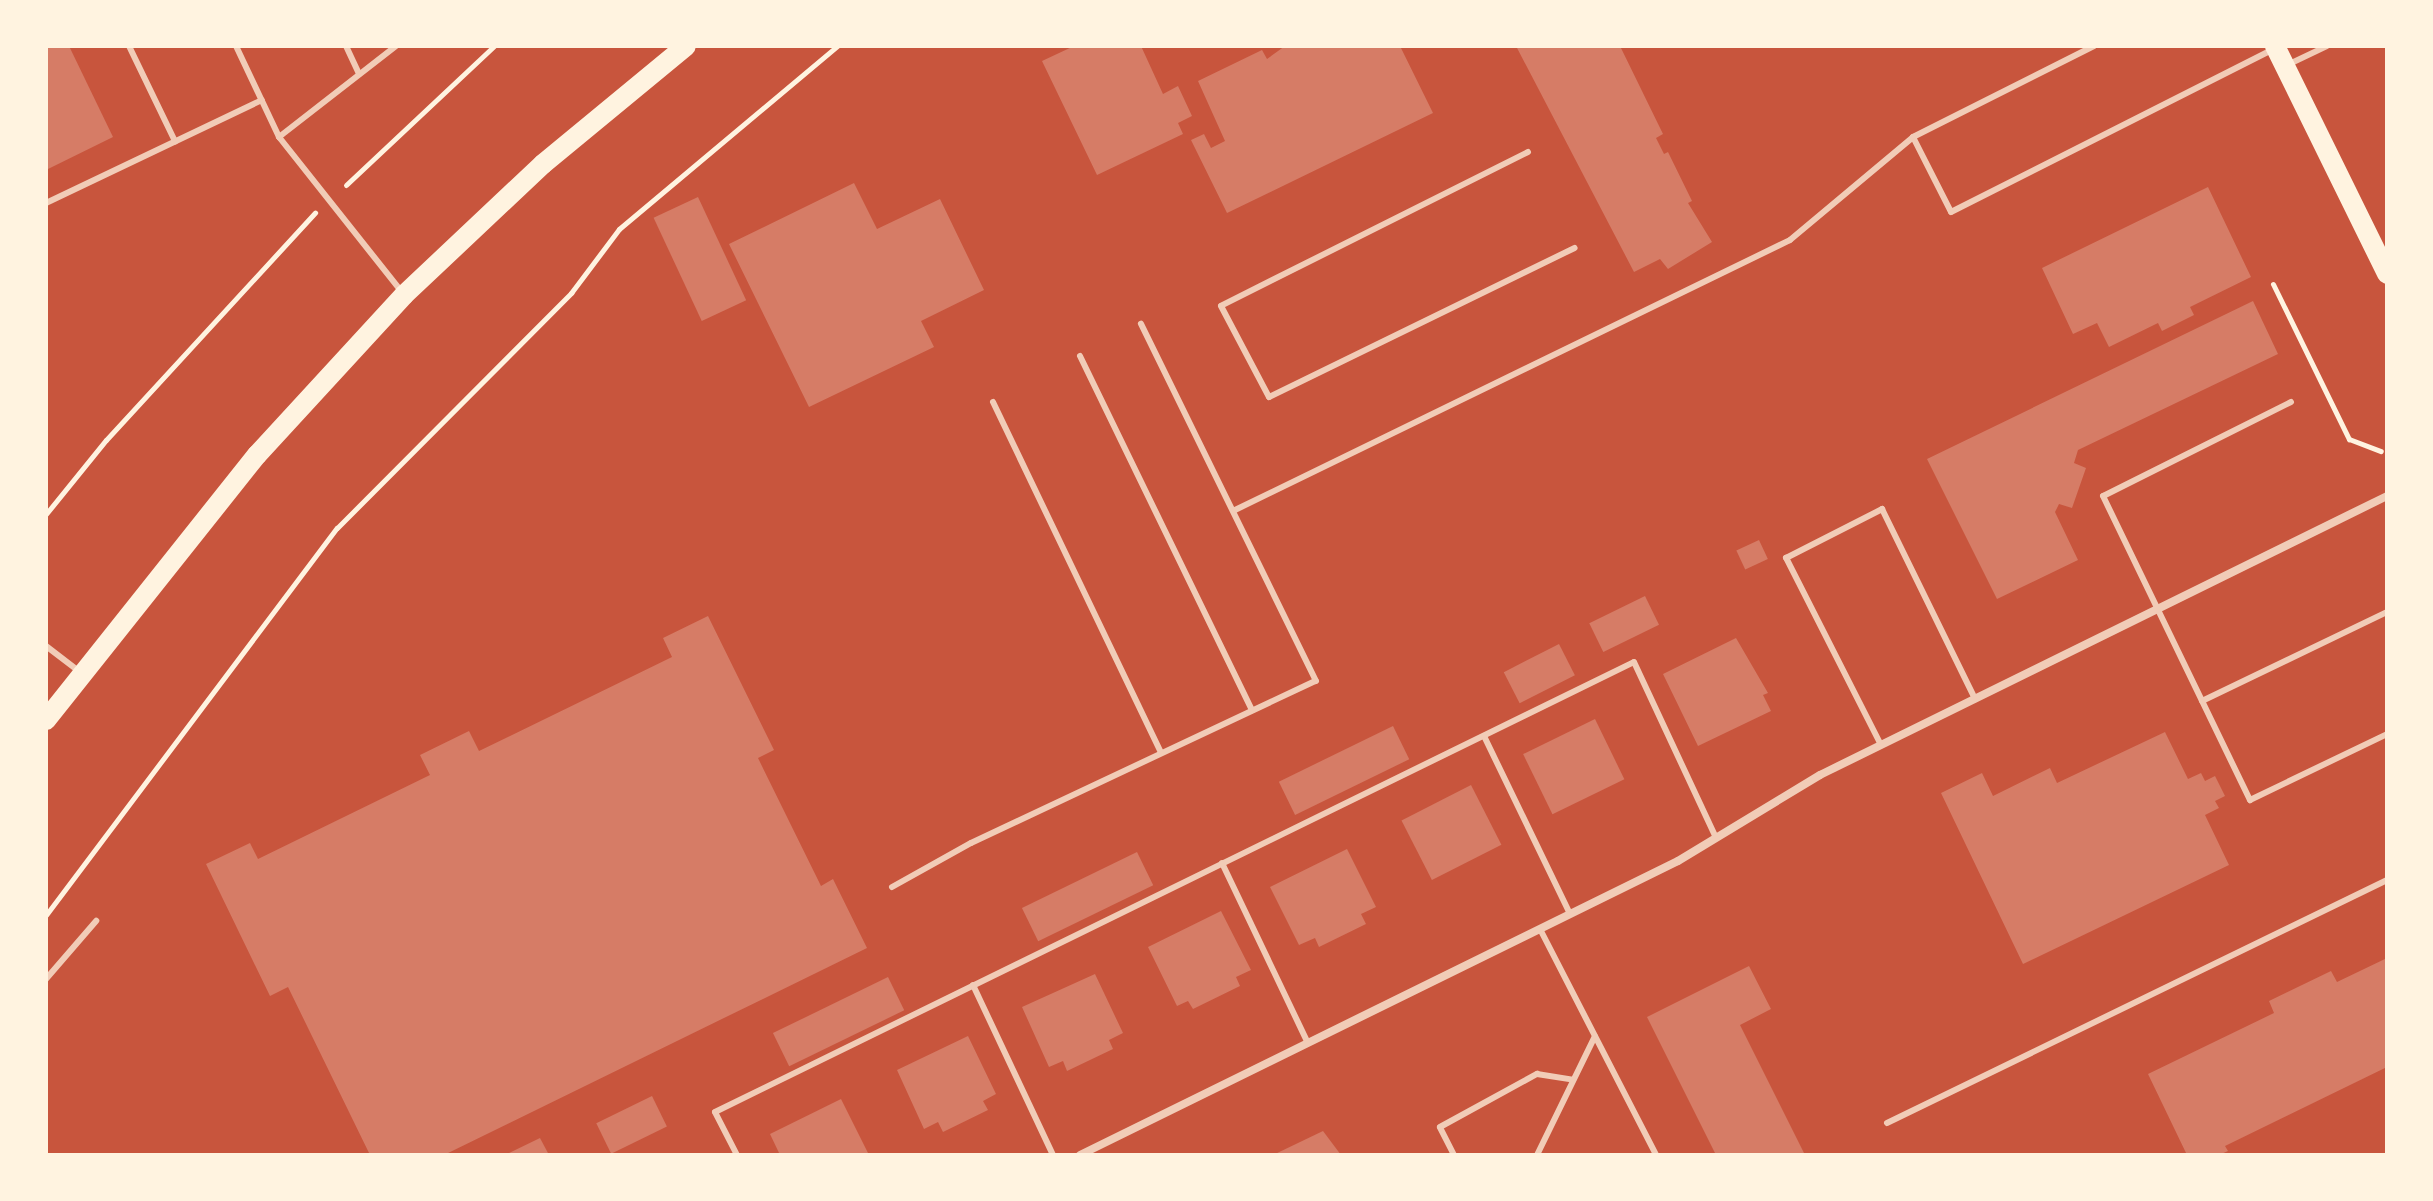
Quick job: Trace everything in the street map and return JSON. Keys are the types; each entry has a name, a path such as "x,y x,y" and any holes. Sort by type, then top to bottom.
{"main road":[{"path":"46,720 80,672 257,455 404,295 543,164 686,46"},
{"path":"2279,53 2387,274"}],"street":[{"path":"1080,1155 1570,914 1716,838 1820,775 2387,496"}],"lane":[{"path":"129,46 175,141"},
{"path":"236,46 279,137 404,295"},
{"path":"346,46 359,74"},
{"path":"279,137 396,46"},
{"path":"1913,137 1951,212 2279,53 2327,46"},
{"path":"1235,510 1790,240 1913,137 2092,47"},
{"path":"46,203 262,100"},
{"path":"1528,152 1221,306 1269,397 1575,248"},
{"path":"892,887 1070,796 1316,681 1141,323"},
{"path":"1080,356 1252,711"},
{"path":"993,402 1161,753"},
{"path":"2291,402 2103,496 2250,800 2387,734"},
{"path":"1881,745 1786,558 1882,509 1975,699"},
{"path":"2202,701 2387,612"},
{"path":"46,646 80,672"},
{"path":"737,1155 715,1112 1634,662 1716,838"},
{"path":"1484,736 1570,914"},
{"path":"1222,863 1308,1043"},
{"path":"1887,1123 2387,880"},
{"path":"46,979 96,921"},
{"path":"1540,929 1656,1155"},
{"path":"973,985 1053,1155"},
{"path":"1537,1155 1595,1036"},
{"path":"1454,1155 1440,1127 1537,1074 1573,1080"}],"path":[{"path":"46,514 116,428 329,200 494,46"},
{"path":"46,915 337,528 571,293 619,229 837,46"},
{"path":"2273,284 2349,439 2381,451"}],"building":[{"path":"46,46 69,46 113,137 46,170"},
{"path":"1074,46 1141,46 1163,94 1178,86 1192,116 1178,123 1183,134 1097,175 1042,61"},
{"path":"1285,46 1400,46 1433,113 1227,213 1191,140 1204,134 1211,148 1225,141 1198,81 1262,50 1267,59"},
{"path":"1516,46 1620,46 1663,134 1656,138 1664,154 1668,152 1692,201 1688,203 1712,242 1668,269 1660,259 1634,272"},
{"path":"854,183 877,229 940,199 984,290 921,321 934,347 809,407 729,244"},
{"path":"2208,187 2251,277 2190,307 2194,315 2162,331 2158,323 2109,347 2097,323 2073,334 2042,268"},
{"path":"698,197 746,300 702,321 654,218"},
{"path":"2253,301 2278,354 2078,450 2074,463 2086,468 2072,508 2059,504 2055,512 2078,560 1997,599 1927,459"},
{"path":"1759,540 1768,559 1745,570 1736,551"},
{"path":"1645,596 1659,625 1603,652 1589,623"},
{"path":"708,616 774,750 758,758 821,886 833,879 867,948 444,1155 370,1155 288,987 270,996 206,864 250,843 258,859 430,775 420,755 469,731 479,751 672,657 663,638"},
{"path":"1736,638 1768,693 1763,695 1771,711 1698,746 1663,674"},
{"path":"1559,644 1575,675 1520,703 1504,672"},
{"path":"1595,719 1624,779 1552,814 1523,754"},
{"path":"1393,726 1409,759 1295,815 1279,782"},
{"path":"2165,732 2188,779 2201,773 2205,781 2215,776 2225,796 2215,801 2219,808 2205,815 2229,865 2023,964 1941,793 1982,773 1993,796 2050,768 2057,783"},
{"path":"1471,785 1501,845 1432,880 1402,820"},
{"path":"1347,849 1376,907 1361,914 1366,924 1319,947 1315,938 1299,945 1270,887"},
{"path":"1137,852 1153,885 1038,941 1022,908"},
{"path":"1221,911 1251,970 1236,977 1240,986 1193,1009 1188,1001 1177,1006 1148,947"},
{"path":"2387,958 2387,1067 2225,1146 2228,1151 2219,1155 2187,1155 2148,1074 2274,1013 2269,1001 2331,971 2337,982"},
{"path":"1749,966 1771,1009 1740,1025 1805,1155 1716,1155 1647,1017"},
{"path":"1095,974 1123,1033 1109,1040 1113,1049 1067,1071 1063,1061 1049,1067 1022,1007"},
{"path":"888,977 904,1010 789,1066 773,1033"},
{"path":"968,1036 996,1094 983,1101 988,1110 943,1132 938,1122 924,1129 897,1070"},
{"path":"652,1096 667,1127 611,1154 596,1123"},
{"path":"841,1099 869,1155 780,1155 770,1134"},
{"path":"1323,1131 1341,1155 1273,1155"},
{"path":"540,1138 549,1155 505,1155"}]}
